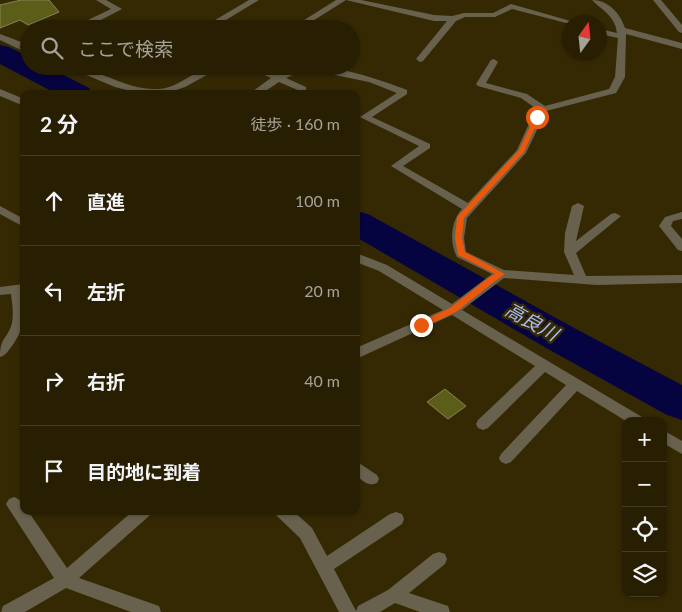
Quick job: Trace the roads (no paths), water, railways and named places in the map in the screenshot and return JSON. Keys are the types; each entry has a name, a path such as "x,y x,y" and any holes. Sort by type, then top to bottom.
{"street":[{"path":"94,20 118,9 100,0"},
{"path":"220,20 255,0"},
{"path":"309,20 342,0"},
{"path":"350,0 414,15 453,19"},
{"path":"596,0 615,16 622,34 620,77 613,91 543,109 537,117 522,151 461,217 458,238 461,254 496,277 582,280 682,279"},
{"path":"657,0 682,30"},
{"path":"420,59 453,19 464,14 495,15 511,6 562,20"},
{"path":"607,32 682,46"},
{"path":"0,37 20,46"},
{"path":"494,62 481,84 524,96 543,109"},
{"path":"90,75 139,90"},
{"path":"169,90 200,75"},
{"path":"271,75 303,89"},
{"path":"260,90 285,75"},
{"path":"348,75 372,80 404,92 365,117 426,146 396,166 469,208"},
{"path":"0,92 20,101"},
{"path":"578,206 570,252 582,280"},
{"path":"0,210 20,222"},
{"path":"682,215 669,219 665,226 682,247"},
{"path":"570,252 615,216"},
{"path":"360,259 383,268 457,307 544,365 630,417"},
{"path":"360,268 383,268"},
{"path":"360,352 457,307 496,277"},
{"path":"0,291 20,288"},
{"path":"0,352 20,329"},
{"path":"483,424 544,365"},
{"path":"506,458 575,384"},
{"path":"667,439 682,448"},
{"path":"360,470 372,479"},
{"path":"14,504 20,513"},
{"path":"21,515 65,580 153,612"},
{"path":"9,612 65,580 139,515"},
{"path":"286,515 306,533 348,612"},
{"path":"324,567 396,518"},
{"path":"364,612 394,595 439,559"},
{"path":"394,595 442,612"}],"waterway":[{"name":"高良川","path":"0,53 20,63"},
{"name":"高良川","path":"42,75 71,90"},
{"name":"高良川","path":"360,224 562,339 682,404"}]}
